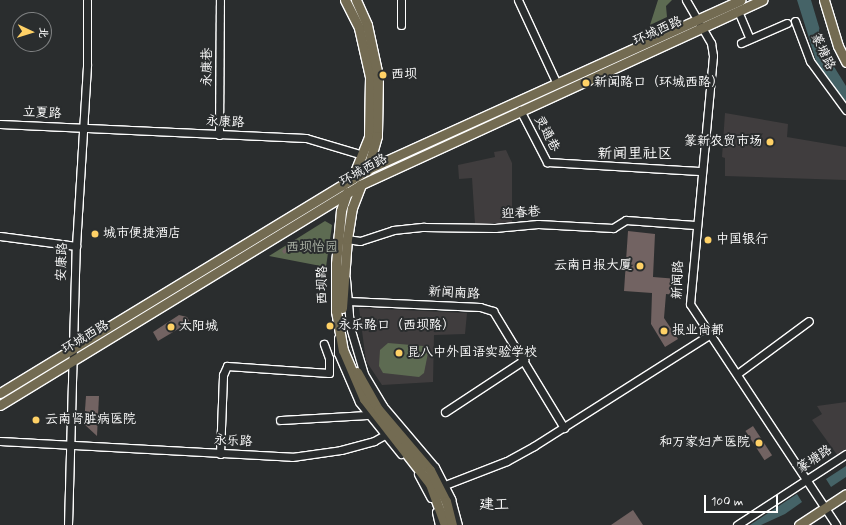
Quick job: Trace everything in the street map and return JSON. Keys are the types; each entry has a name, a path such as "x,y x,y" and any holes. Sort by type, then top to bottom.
{"main road":[{"name":"西坝路","path":"345,0 359,28 370,77 370,122 363,155 346,194 341,212 336,257 338,322 343,350 354,382 372,412 388,434 430,484 445,525"},
{"name":"西坝路","path":"356,0 367,25 378,76 377,136 368,169 360,185 352,208 344,265 344,328 359,377 378,409 430,470 446,501 452,525"},
{"name":"环城西路","path":"0,405 360,185 700,23 740,0"},
{"name":"环城西路","path":"0,393 368,169 556,82 700,23 738,11 762,0"},
{"path":"824,0 838,46 846,62"},
{"path":"810,525 846,494"},
{"path":"799,525 846,501"}],"street":[{"name":"安康路","path":"68,525 76,246 83,128 87,0"},
{"name":"永康巷","path":"219,135 220,0"},
{"path":"401,0 401,25"},
{"path":"518,0 556,82"},
{"name":"新闻路","path":"686,0 700,23 713,56 700,171 689,300 695,316 737,374 836,525"},
{"path":"738,11 750,39 741,43"},
{"name":"篆塘路","path":"750,39 791,22 810,62 846,110"},
{"name":"灵通巷","path":"520,110 547,162 700,171"},
{"name":"立夏路","path":"0,124 83,128"},
{"name":"永康路","path":"83,128 306,138 363,155"},
{"name":"迎春巷","path":"347,239 360,241 393,230 424,227 495,228 538,224 614,228 626,220 695,225"},
{"path":"0,236 76,246"},
{"path":"344,265 350,327 364,374 383,406 419,446 445,485 458,525"},
{"name":"新闻南路","path":"348,301 488,309 498,315 564,428"},
{"path":"737,374 809,321"},
{"path":"338,322 338,353 349,384 368,415 388,434 425,486 439,525"},
{"path":"445,485 507,461 564,428 709,335"},
{"path":"220,454 223,375 227,366 329,373 329,358 324,344"},
{"path":"445,412 524,360"},
{"path":"280,420 368,415"},
{"name":"永乐路","path":"0,442 220,454 312,456 388,434"},
{"name":"篆塘路","path":"737,525 846,454"}],"shaded area":[{"name":"篆新农贸市场","path":"725,113 788,124 787,137 846,147 846,180 725,176 725,158 722,157"},
{"path":"506,150 512,163 512,223 475,224 472,178 459,179 458,165 495,157 494,152"},
{"name":"昆八中外国语实验学校","path":"359,308 467,313 465,334 434,335 433,382 382,385 366,361"},
{"path":"846,402 846,451 838,456 812,420 822,414 817,406"}],"green space":[{"path":"658,0 672,0 666,6 667,17 650,25"},
{"name":"西坝怡园","path":"325,221 332,225 326,267 269,256"},
{"path":"388,343 423,346 428,353 424,373 419,377 383,373 379,366 380,350"}],"water":[{"path":"797,0 811,0 828,57 846,86 846,104 819,70"},
{"path":"846,466 846,477 831,487 826,479"},
{"path":"797,494 802,502 785,514 761,525 750,525"}],"building":[{"name":"云南日报大厦","path":"628,231 655,234 653,277 678,279 676,295 666,294 664,318 678,339 665,347 651,324 652,293 624,291"},
{"path":"290,243 295,246 284,254 282,251"},
{"name":"太阳城","path":"179,315 187,317 190,322 158,341 153,332"},
{"path":"86,396 99,396 97,436 84,424"},
{"name":"和万家妇产医院","path":"753,426 772,455 765,460 745,431"},
{"path":"633,510 643,525 611,525"}],"place":[{"name":"西坝","path":"383,75"},
{"name":"新闻路口（环城西路）","path":"586,83"},
{"name":"篆新农贸市场","path":"770,142"},
{"name":"城市便捷酒店","path":"95,234"},
{"name":"中国银行","path":"708,240"},
{"name":"云南日报大厦","path":"640,266"},
{"name":"永乐路口（西坝路）","path":"330,326"},
{"name":"太阳城","path":"171,327"},
{"name":"报业尚都","path":"664,331"},
{"name":"昆八中外国语实验学校","path":"399,353"},
{"name":"云南肾脏病医院","path":"36,420"},
{"name":"和万家妇产医院","path":"759,443"}],"district":[{"name":"新闻里社区","path":"635,155"},
{"name":"建工","path":"494,506"}]}
